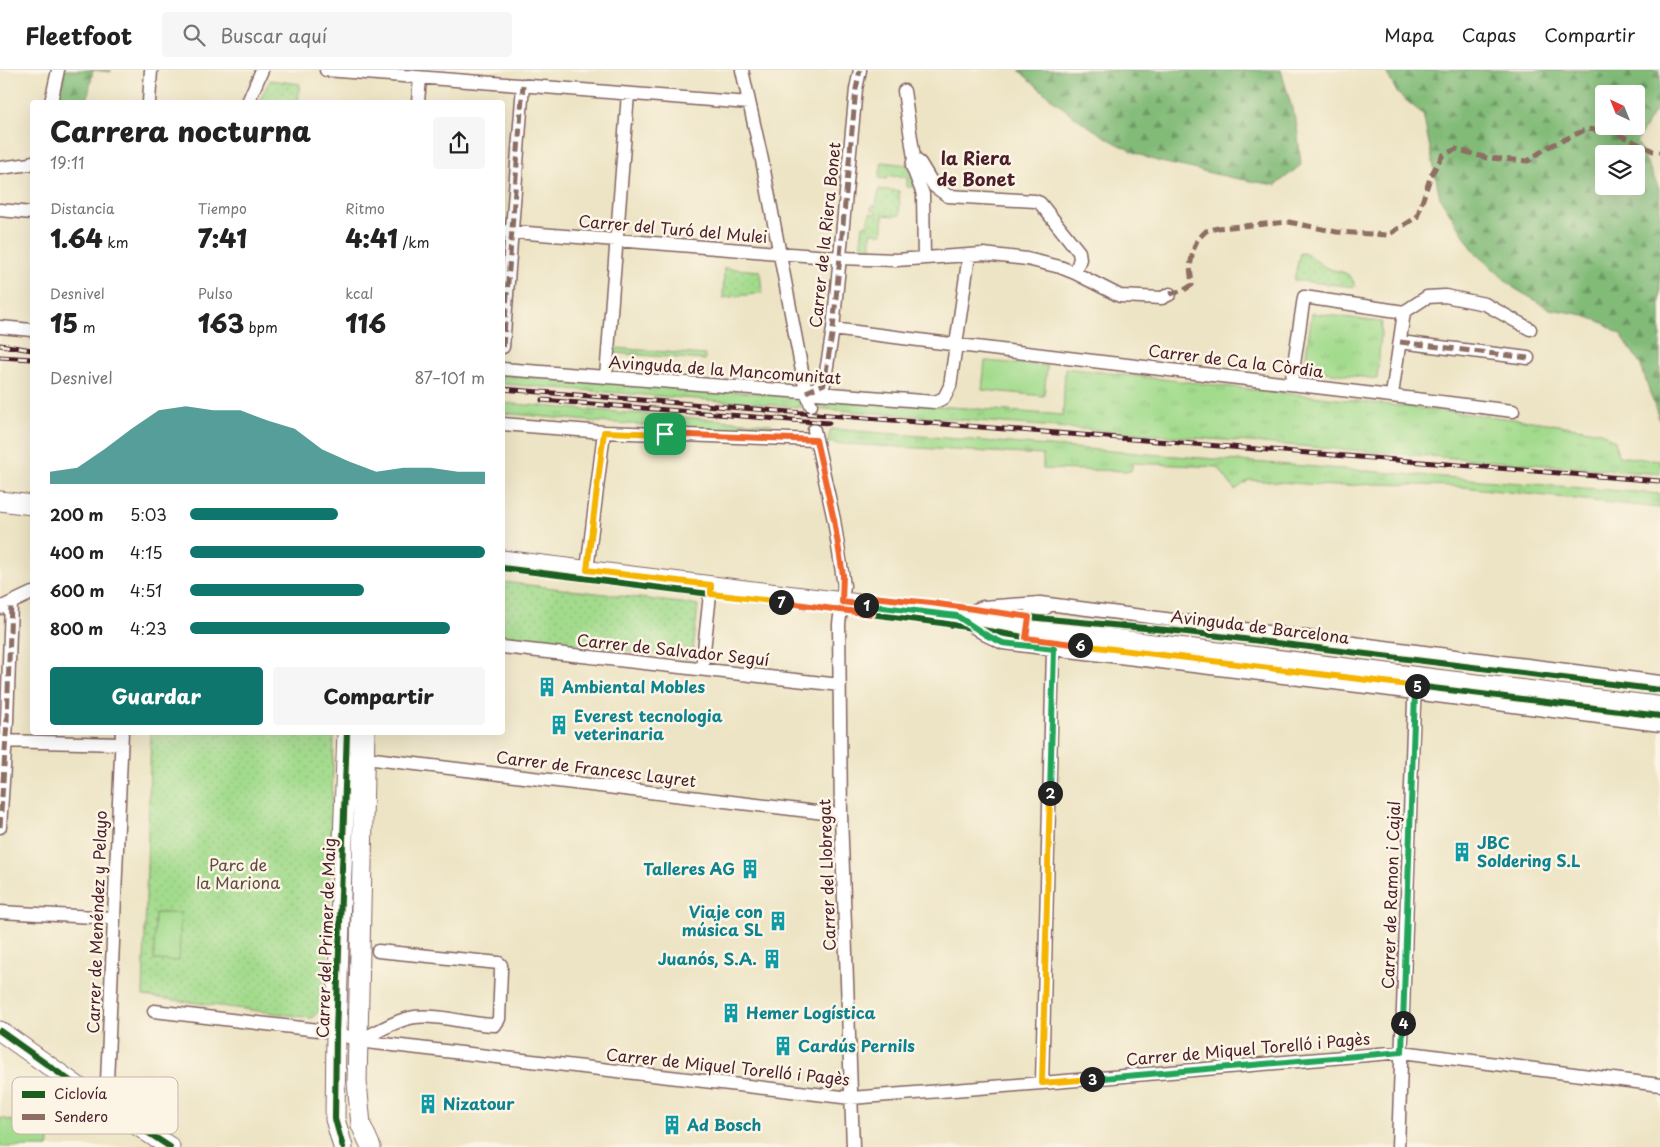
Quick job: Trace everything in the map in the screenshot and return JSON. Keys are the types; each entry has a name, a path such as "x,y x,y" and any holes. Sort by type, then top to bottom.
{"main road":[{"name":"Avinguda de Barcelona","path":"957,616 1026,637 1420,685 1660,707"}],"street":[{"path":"51,100 58,70"},
{"path":"149,100 151,70"},
{"path":"249,100 262,70"},
{"path":"326,70 749,103"},
{"name":"Carrer de la Riera Bonet","path":"742,70 762,160 806,392 811,405"},
{"name":"Carrer de la Riera Bonet","path":"806,392 824,384 833,329 856,89 860,70"},
{"path":"418,100 420,78"},
{"path":"505,290 507,232 523,85"},
{"path":"904,91 914,158 912,166 923,194 924,258"},
{"path":"606,377 628,94"},
{"path":"914,158 920,163 934,186 948,196 1035,201 1040,203 1079,252 1080,259 1075,273"},
{"path":"0,168 30,164"},
{"path":"0,210 30,213"},
{"name":"Carrer del Turó del Mulei","path":"507,232 840,258 896,260 983,254 1027,259 1060,267 1120,296 1162,298 1170,294"},
{"path":"956,345 969,255"},
{"path":"1291,384 1304,297 1404,312 1427,297 1444,296 1485,304 1530,329"},
{"path":"1392,396 1404,312"},
{"path":"0,327 30,330"},
{"name":"Carrer de Ca la Còrdia","path":"833,329 1513,411"},
{"path":"1400,342 1528,358"},
{"name":"Avinguda de la Mancomunitat","path":"505,369 935,402 944,398 950,386 956,345"},
{"path":"505,424 604,432 815,435 834,520 843,575 842,602"},
{"path":"587,570 604,432"},
{"path":"0,502 30,505"},
{"name":"Avinguda de Barcelona","path":"505,560 957,616 983,607 1040,604 1660,682"},
{"path":"702,669 711,585"},
{"path":"0,827 6,606 30,594"},
{"name":"Carrer del Llobregat","path":"842,602 839,624 841,815 853,1147"},
{"name":"Avinguda de Barcelona","path":"1058,606 1032,611 1026,637 1054,649 1420,685 1660,725"},
{"name":"Carrer de Salvador Seguí","path":"505,647 840,685"},
{"path":"1042,1083 1054,649"},
{"name":"Carrer de Ramon i Cajal","path":"1398,1147 1420,685"},
{"name":"Carrer del Primer de Maig","path":"348,735 356,757 358,1103 361,1125 371,1147"},
{"name":"Carrer del Primer de Maig","path":"340,1146 335,1119 336,1032 356,757 364,735"},
{"path":"3,741 121,738"},
{"name":"Carrer de Menéndez y Pelayo","path":"107,1077 121,738"},
{"name":"Carrer de Francesc Layret","path":"356,757 841,815"},
{"path":"0,912 114,918"},
{"path":"358,1041 395,1023 416,1017 486,1025 495,1025 499,1019 501,970 499,963 378,951"},
{"name":"Carrer de Miquel Torelló i Pagès","path":"154,1011 336,1032 358,1041 852,1098 1402,1052 1660,1085"},
{"path":"0,1031 65,1077"},
{"name":"Carrer del Primer de Maig","path":"340,1146 358,1103"},
{"path":"150,1134 170,1147"}],"green space":[{"path":"65,70 93,70 87,100 58,100"},
{"path":"93,70 111,70 111,72"},
{"path":"1019,70 1281,70 1297,126 1301,165 1276,185 1232,178 1153,160 1113,141 1079,120"},
{"path":"1385,70 1660,70 1660,102 1645,127 1645,85 1595,85 1595,135 1641,135 1637,141 1639,145 1595,145 1595,195 1645,195 1645,158 1660,191 1660,422 1640,363 1620,334 1604,323 1579,314 1550,309 1514,288 1474,251 1440,198 1423,114 1398,94"},
{"path":"270,80 300,84 298,100 260,100"},
{"path":"882,162 908,165 915,187 907,187 907,177 887,176 887,179 879,178"},
{"path":"879,189 899,191 900,215 883,215 883,233 871,233 871,251 860,251 863,225 868,225 870,213 876,214 876,211 871,210 872,206 876,206"},
{"path":"1300,253 1308,255 1327,268 1348,274 1352,278 1355,287 1294,280"},
{"path":"724,268 760,271 762,293 723,298"},
{"path":"1312,313 1382,322 1377,379 1304,369"},
{"path":"615,348 705,355 705,360 614,353"},
{"path":"985,361 1047,366 1044,396 982,390"},
{"path":"1065,368 1540,422 1601,432 1615,441 1618,456 1660,461 1660,474 505,384 505,375 1063,415"},
{"path":"505,403 771,424 771,433 599,422 505,413"},
{"path":"831,429 1660,494 1660,508 1453,486 1378,484 1334,486 1249,480 1235,490 1218,467 1133,463 1131,471 1043,469 1043,455 827,443"},
{"path":"505,582 698,605 692,659 505,635"},
{"name":"Parc de la Mariona","path":"151,735 334,735 326,1004 312,1018 143,996"},
{"path":"155,913 181,913 179,961 154,960"},
{"path":"0,1118 12,1121 12,1134 50,1134 48,1147 0,1147"}],"tunnel":[{"path":"811,405 814,430"}],"railway":[{"path":"0,345 30,350"},
{"path":"0,357 30,359"},
{"path":"505,389 1660,481"},
{"path":"542,400 829,423"}],"marked path":[{"path":"806,392 824,384 833,329 856,89 860,70"},
{"path":"505,321 523,85"},
{"path":"1170,294 1184,290 1192,285 1190,267 1193,251 1197,240 1206,231 1218,228 1289,222 1337,232 1388,235 1417,217 1431,175 1443,155 1456,149 1487,158 1528,161 1546,148 1587,129 1614,132 1653,151 1660,152"},
{"path":"1400,342 1528,358"},
{"path":"0,827 7,721 11,603"}],"cycle path":[{"path":"505,568 942,623 1035,639 1660,716"},
{"path":"871,614 873,597 1038,618 1187,632 1660,690"},
{"path":"343,1147 335,1119 336,1032 347,735"},
{"path":"0,1031 65,1077"},
{"path":"150,1134 170,1147"}],"place":[{"name":"Ambiental Mobles","path":"547,687"},
{"name":"Everest tecnologia veterinaria","path":"559,725"},
{"name":"JBC Soldering S.L","path":"1462,852"},
{"name":"Talleres AG","path":"750,869"},
{"name":"Viaje con música SL","path":"778,921"},
{"name":"Juanós, S.A.","path":"772,959"},
{"name":"Hemer Logística","path":"731,1013"},
{"name":"Cardús Pernils","path":"783,1046"},
{"name":"Nizatour","path":"428,1104"},
{"name":"Ad Bosch","path":"672,1125"}],"district":[{"name":"la Riera de Bonet","path":"976,169"}],"route":[{"path":"665,434 604,432 587,570 711,585 711,594 871,614 872,605 872,597 931,603 1029,617 1026,638 1419,686 1415,694 1402,1052 1042,1083 1054,649 1003,643 986,635 957,616 872,605 842,602 843,575 834,520 816,440 665,434"}]}
